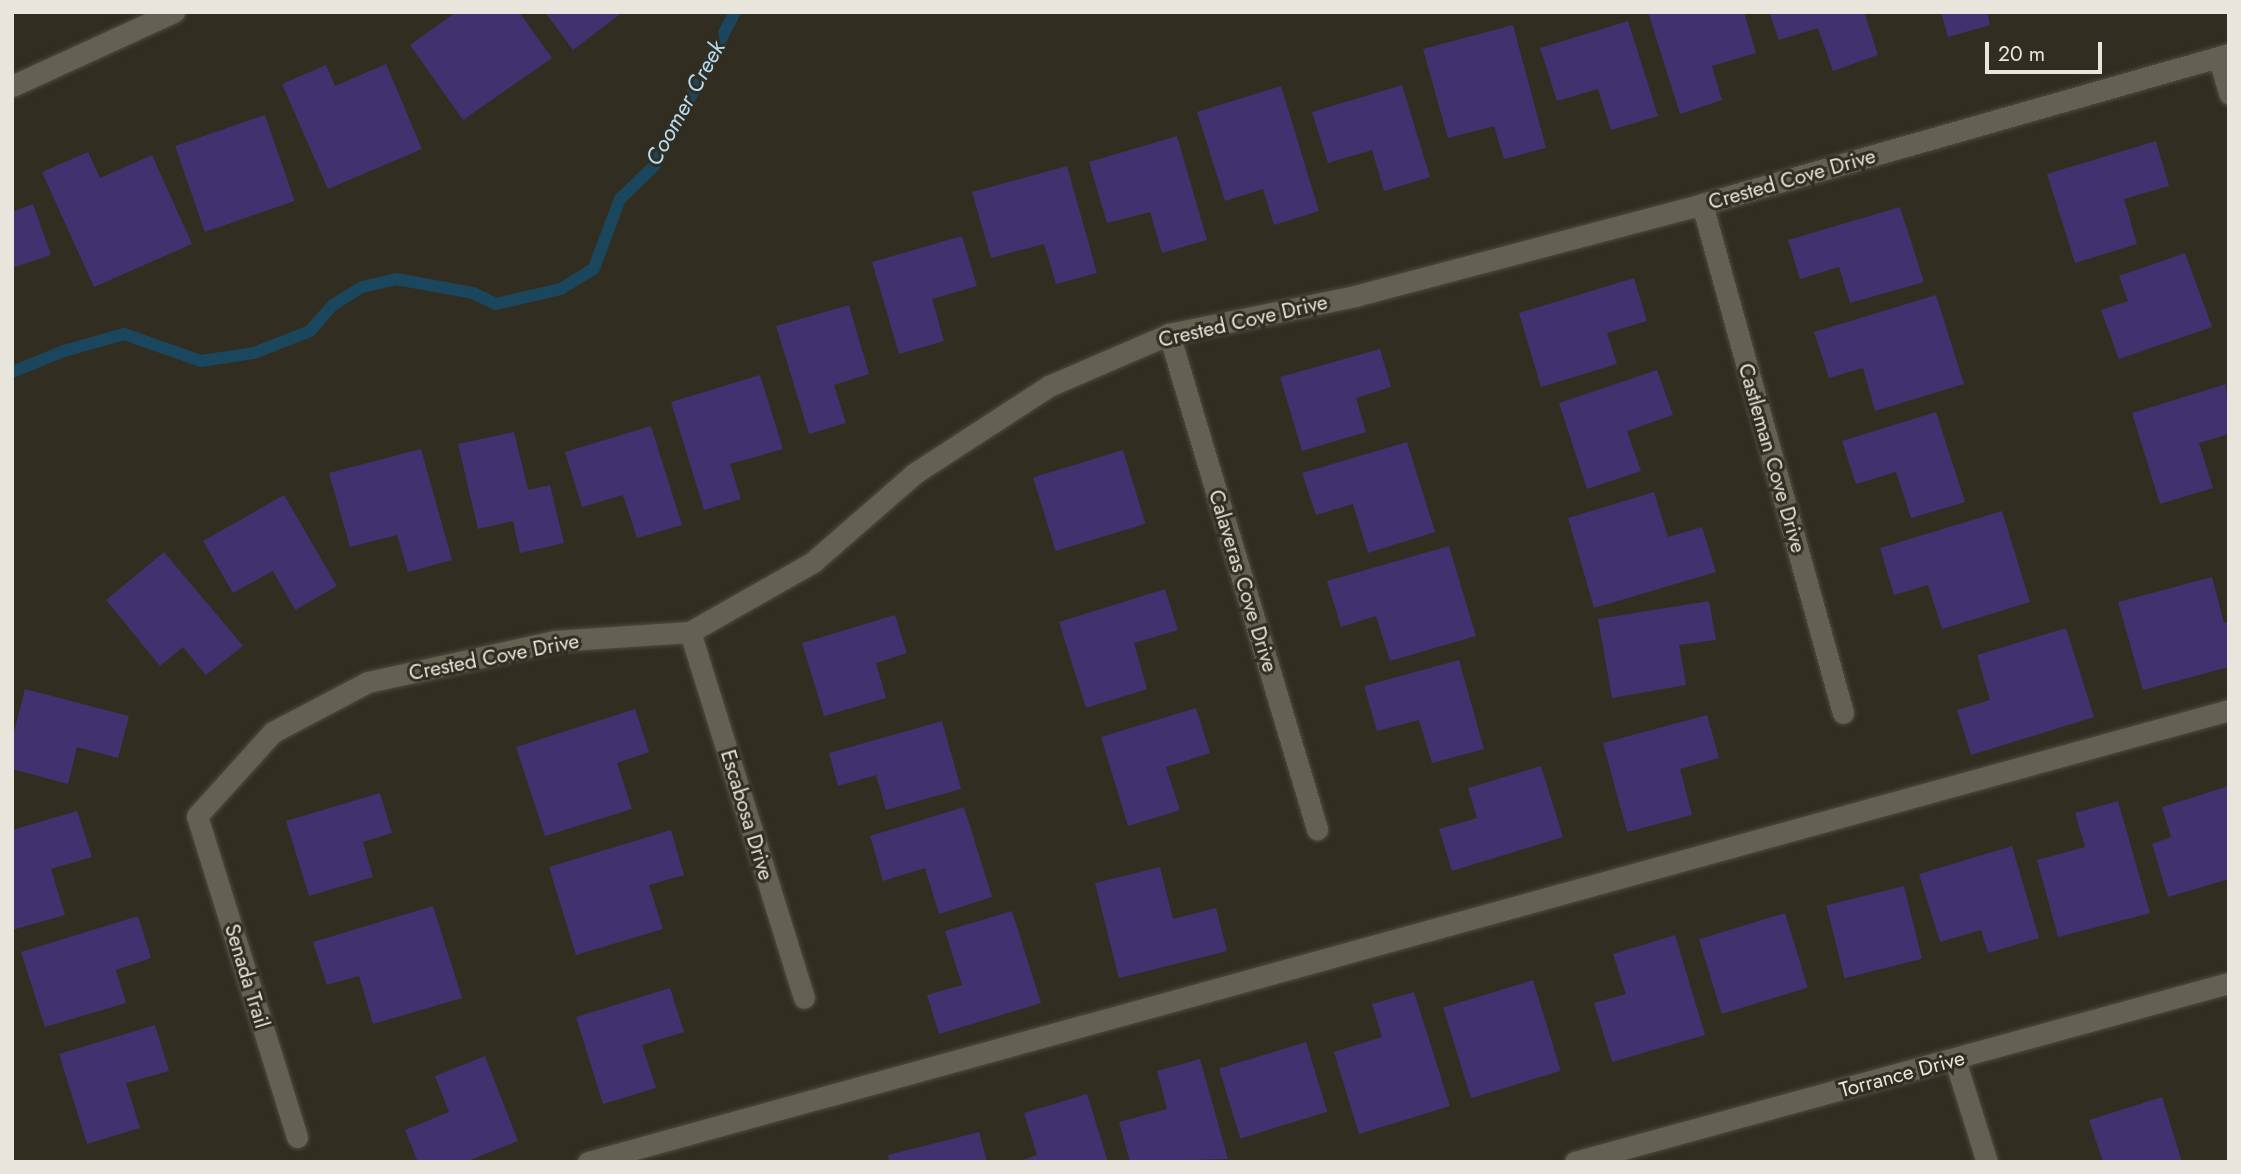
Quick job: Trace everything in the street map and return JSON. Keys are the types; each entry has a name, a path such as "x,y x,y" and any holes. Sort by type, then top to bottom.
{"street":[{"path":"12,86 174,12"},
{"path":"2224,56 2229,94"},
{"name":"Crested Cove Drive","path":"197,816 273,732 368,682 554,640 690,632 813,562 915,473 1049,386 1169,334 1355,296 1702,204 2224,56"},
{"name":"Castleman Cove Drive","path":"1702,204 1843,713"},
{"name":"Calaveras Cove Drive","path":"1169,334 1317,829"},
{"name":"Escabosa Drive","path":"690,632 804,998"},
{"path":"589,1162 2229,710"},
{"name":"Senada Trail","path":"197,816 297,1136"},
{"name":"Torrance Drive","path":"1575,1162 2229,983"},
{"path":"1955,1060 1987,1162"}],"building":[{"path":"456,12 519,12 552,58 463,120 410,45"},
{"path":"545,12 623,12 573,50"},
{"path":"1648,12 1744,12 1756,53 1712,66 1722,100 1680,114"},
{"path":"1769,12 1864,12 1878,55 1833,71 1818,28 1779,40"},
{"path":"1941,12 1987,12 1990,25 1948,37"},
{"path":"1628,21 1658,116 1611,130 1598,89 1557,101 1540,48"},
{"path":"1513,25 1546,148 1504,159 1494,126 1448,138 1423,49"},
{"path":"386,64 422,149 328,189 282,84 326,65 335,86"},
{"path":"1402,85 1430,177 1384,191 1372,150 1328,163 1312,112"},
{"path":"1281,86 1319,211 1274,225 1263,189 1225,201 1197,112"},
{"path":"265,115 295,201 205,232 175,146"},
{"path":"1177,136 1207,240 1162,253 1150,212 1107,223 1089,162"},
{"path":"2156,141 2169,186 2124,199 2137,244 2075,263 2047,174"},
{"path":"88,152 100,178 152,155 192,244 94,287 42,172"},
{"path":"1067,166 1097,273 1056,284 1044,244 991,258 972,192"},
{"path":"33,204 51,255 12,268 12,212"},
{"path":"1900,207 1924,282 1850,303 1839,267 1800,279 1788,240"},
{"path":"962,236 977,286 932,299 944,341 899,354 872,262"},
{"path":"2185,253 2212,327 2119,359 2101,310 2128,301 2119,276"},
{"path":"1634,278 1647,321 1607,333 1617,364 1541,387 1519,313"},
{"path":"1936,295 1964,384 1875,411 1863,368 1829,378 1814,332"},
{"path":"849,305 869,374 834,385 846,423 809,434 776,326"},
{"path":"1380,349 1391,387 1356,398 1366,432 1302,451 1280,377"},
{"path":"1657,370 1673,415 1627,431 1641,471 1587,489 1559,403"},
{"path":"760,375 783,449 730,464 741,499 704,510 671,402"},
{"path":"2226,384 2229,434 2199,443 2213,488 2160,504 2132,413"},
{"path":"1936,412 1965,502 1911,518 1896,472 1856,484 1842,441"},
{"path":"651,426 682,525 637,538 623,495 582,507 565,452"},
{"path":"514,432 528,490 550,485 564,543 520,553 513,521 478,529 458,444"},
{"path":"1407,442 1435,532 1368,553 1353,504 1316,515 1302,473"},
{"path":"421,449 452,560 408,572 397,535 350,547 329,473"},
{"path":"1123,450 1146,524 1056,551 1033,477"},
{"path":"1654,492 1668,537 1702,527 1716,572 1594,608 1568,518"},
{"path":"284,495 337,586 295,610 273,571 233,593 203,541"},
{"path":"2002,511 2030,602 1942,629 1928,585 1894,595 1880,548"},
{"path":"1449,546 1476,636 1390,661 1376,616 1341,627 1327,581"},
{"path":"164,552 243,646 206,675 183,647 160,666 106,600"},
{"path":"2212,577 2224,623 2229,621 2229,667 2143,690 2118,602"},
{"path":"1165,589 1178,630 1134,643 1147,689 1086,708 1059,622"},
{"path":"1709,601 1716,640 1679,645 1686,685 1612,698 1598,619"},
{"path":"895,615 907,653 876,663 886,698 824,716 802,643"},
{"path":"2066,628 2094,717 1971,755 1957,710 1990,700 1977,655"},
{"path":"1459,660 1484,749 1432,763 1419,720 1377,731 1364,686"},
{"path":"25,689 129,716 118,758 77,747 68,784 12,769 12,740"},
{"path":"1196,708 1210,753 1166,767 1180,810 1128,826 1101,737"},
{"path":"635,709 649,752 617,763 632,809 545,836 516,747"},
{"path":"1707,715 1719,758 1680,769 1692,815 1627,832 1603,743"},
{"path":"942,721 961,789 886,810 876,775 838,786 829,753"},
{"path":"1541,766 1563,837 1452,871 1439,829 1477,818 1468,788"},
{"path":"2229,786 2229,879 2168,897 2152,844 2171,837 2162,807"},
{"path":"380,793 392,833 363,842 373,877 309,896 286,821"},
{"path":"2118,801 2150,913 2058,937 2037,860 2085,847 2075,813"},
{"path":"964,807 992,897 939,914 925,868 883,881 870,836"},
{"path":"77,811 92,857 51,869 65,915 12,930 12,830"},
{"path":"671,830 684,875 649,885 663,929 576,955 549,867"},
{"path":"2012,846 2039,938 1988,953 1981,930 1940,942 1919,874"},
{"path":"1160,867 1173,919 1216,908 1227,951 1119,978 1095,883"},
{"path":"1904,886 1922,959 1845,978 1826,905"},
{"path":"433,906 462,998 373,1024 359,976 327,985 313,942"},
{"path":"1012,911 1041,1003 939,1034 927,995 962,985 945,931"},
{"path":"1785,913 1808,988 1722,1014 1699,939"},
{"path":"138,916 151,958 116,970 126,1003 45,1027 21,952"},
{"path":"1675,935 1705,1035 1612,1062 1594,1003 1626,994 1613,954"},
{"path":"1533,980 1561,1071 1471,1098 1443,1007"},
{"path":"670,988 684,1032 642,1045 656,1088 603,1104 576,1017"},
{"path":"1414,992 1450,1106 1359,1134 1334,1052 1382,1037 1372,1004"},
{"path":"155,1025 169,1071 126,1083 140,1128 87,1144 59,1054"},
{"path":"1306,1042 1327,1112 1240,1138 1219,1069"},
{"path":"485,1056 518,1141 465,1162 418,1162 405,1130 449,1112 435,1076"},
{"path":"1200,1059 1228,1159 1130,1162 1119,1122 1167,1109 1157,1071"},
{"path":"1087,1094 1108,1162 1017,1162 1037,1155 1024,1113"},
{"path":"2162,1097 2182,1162 2103,1162 2089,1120"},
{"path":"979,1132 987,1162 889,1162 888,1155"}],"waterway":[{"name":"Coomer Creek","path":"12,372 64,351 124,334 201,361 254,353 310,331 333,305 362,287 396,279 473,293 496,304 561,289 594,268 620,199 655,165 735,12"}]}
